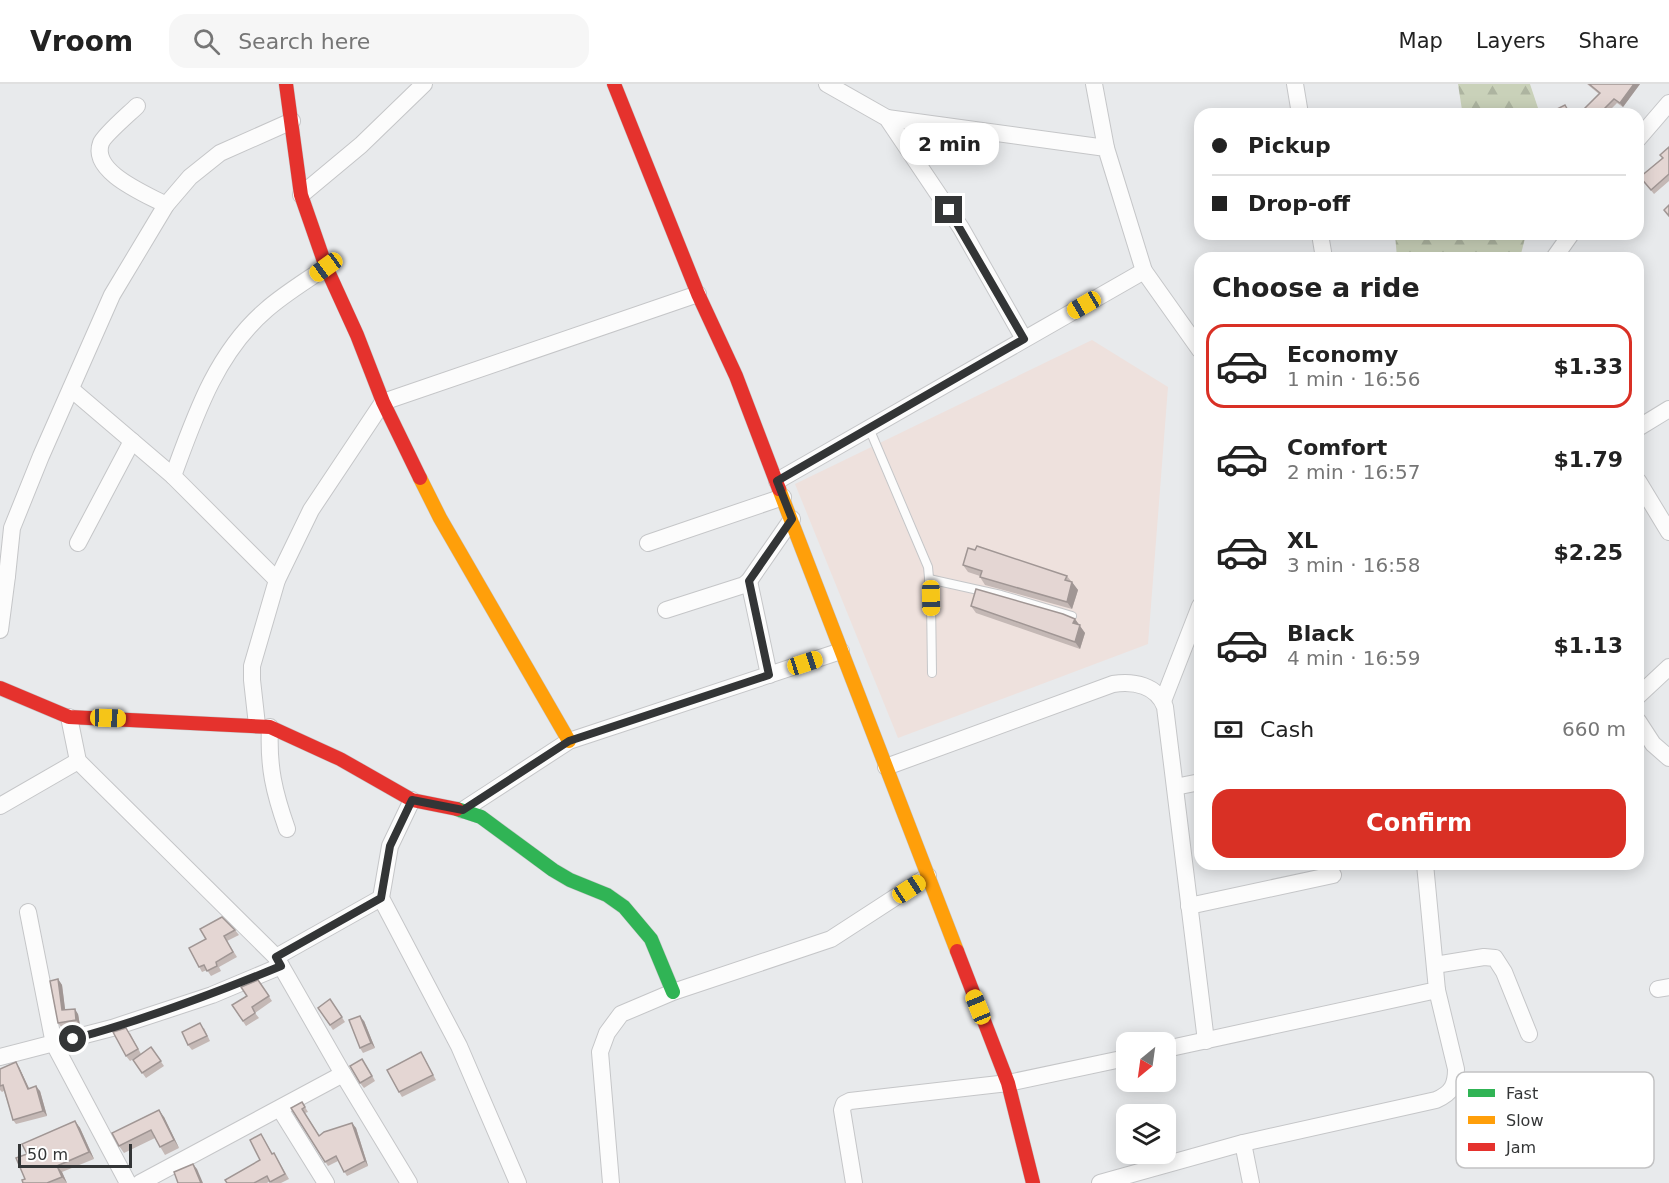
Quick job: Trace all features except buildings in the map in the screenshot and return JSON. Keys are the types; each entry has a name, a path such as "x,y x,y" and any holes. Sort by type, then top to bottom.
{"street":[{"path":"286,84 301,195 326,267 357,335 383,402 440,518 569,741"},
{"path":"301,195 361,145 424,84"},
{"path":"614,84 698,294 736,376 792,519 1008,1083 1035,1179"},
{"path":"828,84 887,118 1106,148"},
{"path":"1094,84 1106,148 1144,271 1194,342"},
{"path":"1294,84 1299,108"},
{"path":"1644,132 1669,103"},
{"path":"137,106 102,141 100,154 103,164 110,173 166,205"},
{"path":"887,118 961,228 1024,339"},
{"path":"0,630 4,576 12,528 112,295 166,205 190,177 220,153 292,122"},
{"path":"173,476 201,402 227,352 266,310 326,267"},
{"path":"777,481 1144,271"},
{"path":"287,830 274,792 263,726 252,680 252,666 277,580 311,510 383,402 698,294"},
{"path":"71,389 173,476 277,580"},
{"path":"1644,424 1669,409"},
{"path":"78,543 132,441"},
{"path":"1644,491 1669,532"},
{"path":"648,543 783,497"},
{"path":"666,610 744,585 792,519"},
{"path":"749,581 769,675"},
{"path":"1163,701 1194,621"},
{"path":"463,810 569,741 842,651"},
{"path":"1644,690 1669,667"},
{"path":"886,767 1113,684 1130,682 1155,693 1163,701 1165,707 1206,1041"},
{"path":"0,688 69,717 263,726 340,759 412,800 463,810 481,817 499,828 553,870 570,880 608,895 624,907 651,939 673,992"},
{"path":"69,717 78,761 278,962 409,1183"},
{"path":"1644,730 1653,744 1669,758"},
{"path":"0,806 78,761"},
{"path":"1175,787 1194,783"},
{"path":"412,800 390,846 381,898 459,1046 518,1183"},
{"path":"1100,1183 1243,1143 1436,1100 1447,1095 1456,1081 1456,1069 1437,990 1426,870"},
{"path":"1190,906 1333,875"},
{"path":"611,1183 600,1052 607,1033 621,1014 673,992 831,939 928,876"},
{"path":"0,1057 112,1028 212,995 278,962 381,898"},
{"path":"28,912 54,1044 128,1183"},
{"path":"1435,965 1484,957 1495,958 1504,972 1529,1034"},
{"path":"1176,1047 1437,990"},
{"path":"854,1183 842,1110 844,1104 850,1101 1008,1083 1116,1060"},
{"path":"140,1183 343,1074"},
{"path":"280,1109 326,1183"},
{"path":"1243,1143 1251,1183"}],"lane":[{"path":"869,428 928,567 932,673"},
{"path":"929,579 1001,595 1072,616"}],"shaded area":[{"path":"1092,340 1168,387 1148,644 898,738 795,484"}],"green space":[{"path":"1458,84 1530,84 1538,108 1462,108"},
{"path":"1396,240 1524,240 1522,252 1396,252"}],"traffic: fast":[{"path":"457,809 481,817 553,870 570,880 607,895 624,907 651,939 673,992"}],"traffic: slow":[{"path":"420,478 440,518 569,741"},
{"path":"779,489 957,951"}],"traffic: jam":[{"path":"286,84 301,195 326,267 357,335 383,402 420,478"},
{"path":"614,84 698,294 736,376 779,489"},
{"path":"0,688 69,717 270,727 340,759 412,800 457,809"},
{"path":"957,951 1008,1083 1033,1183"}],"route":[{"path":"73,1039 212,995 281,966 276,957 381,898 390,846 412,800 463,810 569,741 769,675 749,581 792,519 777,481 1024,339 949,210"}]}
